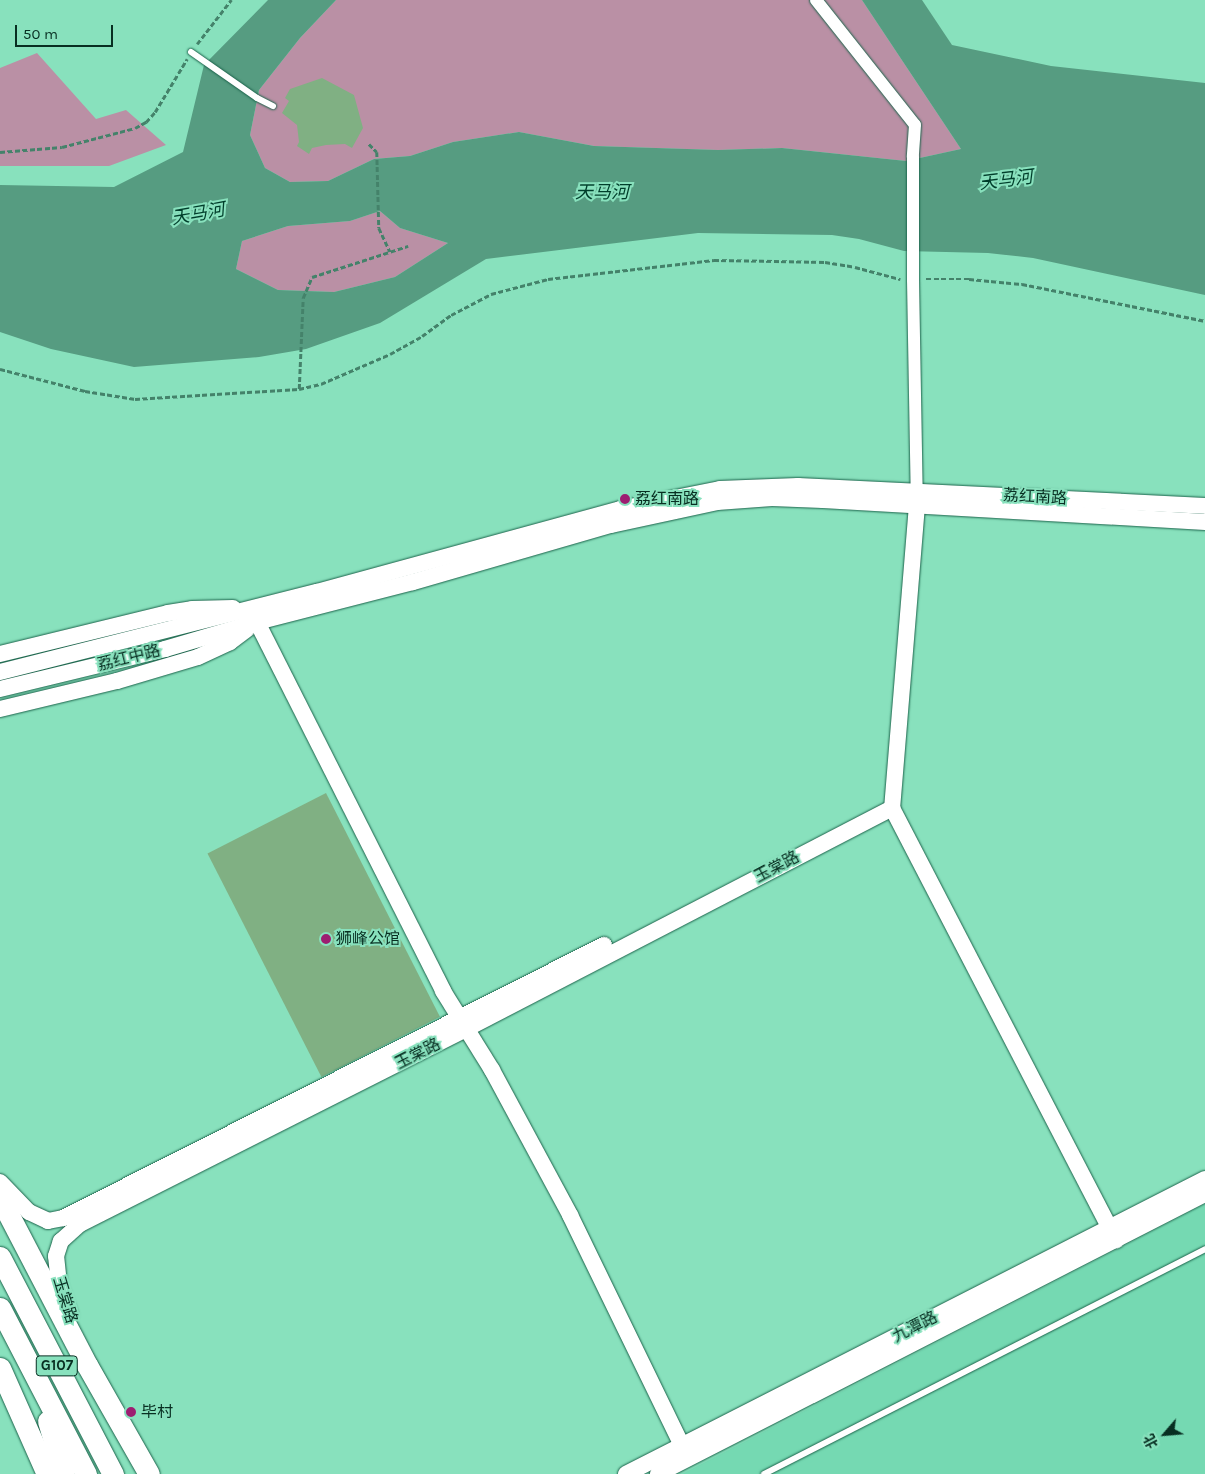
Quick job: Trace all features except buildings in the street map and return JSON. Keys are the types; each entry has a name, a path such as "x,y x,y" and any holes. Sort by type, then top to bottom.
{"highway":[{"path":"0,1198 87,1365 149,1474"},
{"name":"G107","path":"0,1258 113,1474"},
{"name":"G107","path":"0,1308 86,1474"},
{"path":"0,1368 47,1474"},
{"path":"34,1373 64,1474"},
{"path":"116,1413 134,1474"}],"street":[{"path":"816,0 915,125 913,157 913,280 917,498 892,802 1113,1234"},
{"name":"荔红南路","path":"253,616 413,582 612,525 693,506 740,499 917,498 1205,506"},
{"name":"荔红南路","path":"917,498 1205,522"},
{"path":"0,654 140,619 192,609 253,616"},
{"path":"0,709 117,681 198,657 230,642 253,616"},
{"path":"253,616 442,991 492,1070 547,1170 685,1452"},
{"name":"荔红中路","path":"0,672 253,616"},
{"name":"荔红中路","path":"0,689 165,649 253,616"},
{"name":"玉棠路","path":"87,1365 59,1284 56,1267 56,1256 61,1241 68,1233 89,1220 463,1024 892,802"},
{"name":"玉棠路","path":"0,1182 29,1212 48,1221 63,1218 463,1024"},
{"name":"九潭路","path":"1113,1234 1205,1179"},
{"name":"九潭路","path":"626,1474 685,1452 1113,1234 1205,1194"},
{"name":"九潭路","path":"658,1474 685,1452"}],"lane":[{"path":"191,52 257,98 273,106"},
{"path":"764,1474 1205,1249"}],"path":[{"path":"0,152 62,147 118,134 140,125 155,112 191,52 231,0"},
{"path":"369,144 377,152 379,228 390,252"},
{"path":"299,390 303,298 312,277 351,266 362,259 408,246"},
{"path":"0,369 94,393 135,399 299,390 321,384 396,350 422,336 451,315 491,294 548,279 714,260 825,262 855,267 901,279 943,278 1022,284 1205,321"}],"shaded area":[{"path":"336,0 862,0 961,149 906,161 782,148 718,150 594,146 519,132 453,142 410,156 374,159 328,181 290,182 265,168 250,135 259,90 300,38"},
{"path":"37,53 96,119 126,110 166,145 109,166 0,166 0,68"},
{"path":"380,211 400,228 448,243 395,277 334,292 278,290 236,269 242,241 288,226 350,221"},
{"path":"1205,1204 1205,1474 682,1474"}],"water":[{"name":"天马河","path":"268,0 336,0 300,38 259,90 250,135 265,168 290,182 328,181 374,159 410,156 453,142 519,132 594,146 718,150 782,148 906,161 961,149 862,0 922,0 952,45 1051,66 1205,83 1205,295 1033,258 988,253 904,251 859,239 832,235 698,233 486,259 380,323 306,349 259,357 134,367 51,349 0,332 0,185 114,187 183,152 204,65","holes":["380,211 400,228 448,243 395,277 334,292 278,290 236,269 242,241 288,226 350,221"]}],"place":[{"name":"荔红南路","path":"625,499"},
{"name":"狮峰公馆","path":"326,939"},
{"name":"毕村","path":"131,1412"}]}
